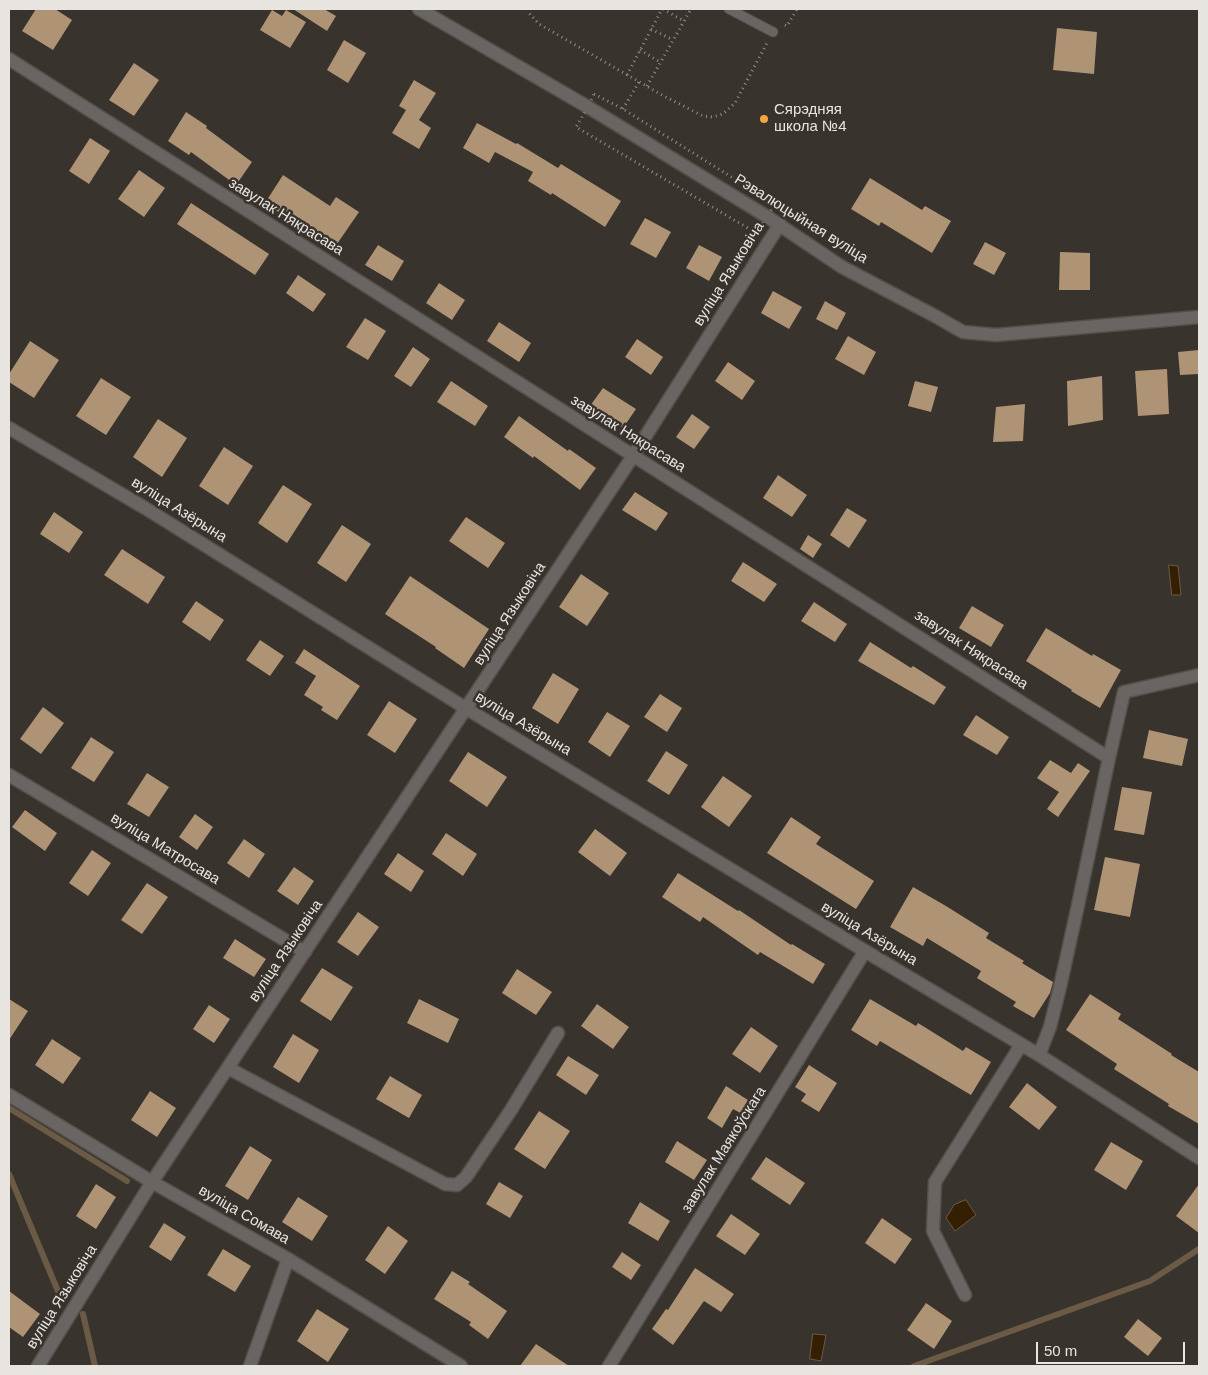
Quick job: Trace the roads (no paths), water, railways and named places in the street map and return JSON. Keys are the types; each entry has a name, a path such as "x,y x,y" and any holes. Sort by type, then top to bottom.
{"street":[{"name":"Рэвалюцыйная вуліца","path":"419,9 588,107 780,224 842,267 963,332 996,335 1199,317"},
{"name":"завулак Някрасава","path":"9,60 1109,758"},
{"name":"вуліца Языковіча","path":"38,1366 152,1182 633,456 780,224"},
{"name":"вуліца Азёрына","path":"9,428 145,508 467,709 1038,1055 1199,1158"},
{"path":"1038,1055 1050,1027 1060,987 1124,692 1199,674"},
{"name":"вуліца Матросава","path":"9,775 305,952"},
{"name":"завулак Маякоўскага","path":"609,1366 865,951"},
{"path":"228,1068 445,1184 457,1185 466,1177 506,1118 558,1033"},
{"path":"965,1295 933,1231 935,1182 1021,1045"},
{"name":"вуліца Сомава","path":"9,1095 152,1182 288,1259 461,1366"},
{"path":"250,1366 288,1259"}],"lane":[{"path":"729,9 773,32"}],"waterway":[{"path":"9,1108 127,1181"},
{"path":"9,1174 60,1296"},
{"path":"914,1366 1150,1281 1199,1249"},
{"path":"83,1314 95,1366"}],"place":[{"name":"Сярэдняя школа №4","path":"764,119"}]}
